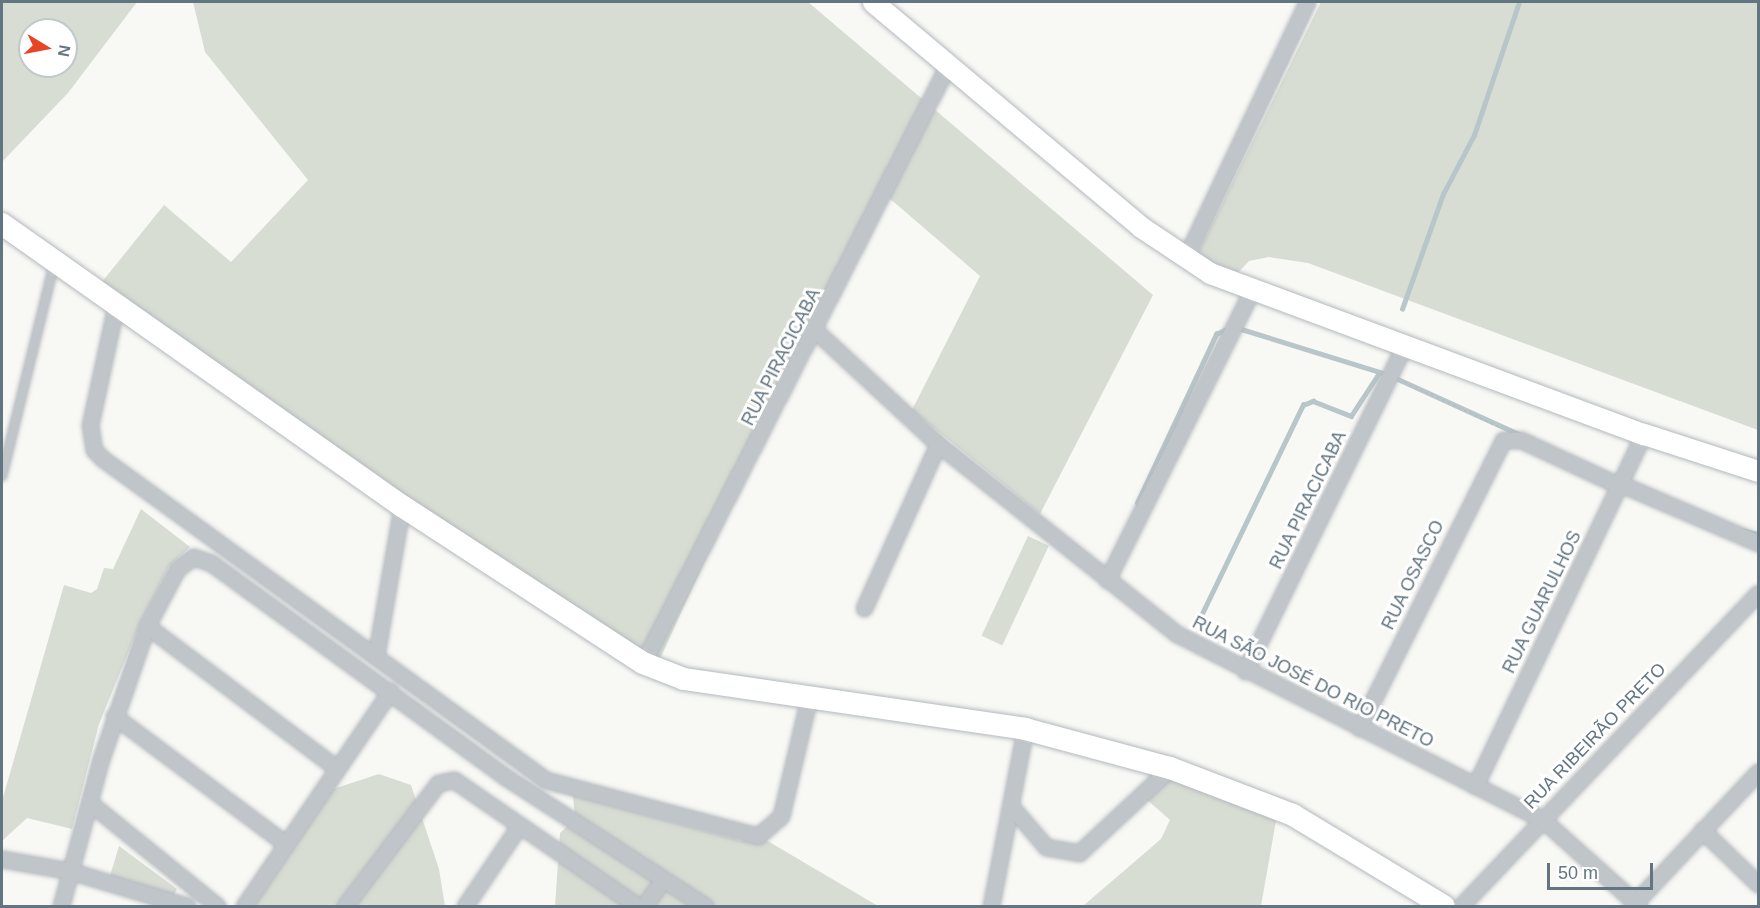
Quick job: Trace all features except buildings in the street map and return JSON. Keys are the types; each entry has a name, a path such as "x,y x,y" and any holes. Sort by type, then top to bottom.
{"main road":[{"path":"873,2 1185,259 1252,290 1644,434 1758,471"},
{"path":"2,224 54,264 402,506 643,663 684,679 1025,729 1170,768 1293,815 1444,906"}],"street":[{"path":"1185,259 1307,2"},
{"name":"RUA PIRACICABA","path":"643,663 817,332 948,65"},
{"path":"1107,580 1252,290"},
{"path":"116,305 90,425 94,450 546,780"},
{"name":"RUA SÃO JOSÉ DO RIO PRETO","path":"817,332 938,444 1177,634 1245,671 1542,819 1636,905"},
{"name":"RUA PIRACICABA","path":"1245,671 1404,346"},
{"name":"RUA GUARULHOS","path":"1474,786 1644,434"},
{"name":"RUA OSASCO","path":"1359,728 1503,440 1521,440 1620,485"},
{"path":"864,608 938,444"},
{"path":"1620,485 1758,543"},
{"path":"376,656 402,506"},
{"path":"61,906 114,716 147,626 177,569 193,557 211,563 507,778 705,906"},
{"name":"RUA RIBEIRÃO PRETO","path":"1461,906 1758,593"},
{"path":"147,626 335,767"},
{"path":"244,906 283,842 390,692"},
{"path":"507,778 546,780 758,836 781,816 809,698"},
{"path":"114,716 283,842"},
{"path":"992,906 1025,729"},
{"path":"1011,806 1046,847 1079,853 1170,768"},
{"path":"1636,905 1702,830 1758,772"},
{"path":"345,906 438,783 454,780 637,906"},
{"path":"90,803 217,906"},
{"path":"465,906 519,826"},
{"path":"1702,830 1758,884"},
{"path":"2,859 70,871 187,906"},
{"path":"644,906 663,880"}],"lane":[{"path":"2,476 54,264"}],"shaded area":[{"path":"2,2 137,2 68,93 2,162"},
{"path":"193,2 808,2 1153,295 1040,514 912,410 980,276 888,197 732,501 660,659 596,638 97,288 164,205 231,262 308,180 205,52"},
{"path":"1321,2 1758,2 1758,430 1308,263 1269,257 1249,261 1232,279 1198,253"},
{"path":"141,509 190,547 169,566 139,626 99,724 72,829 27,818 2,841 2,801 64,585 91,593 97,589 104,568 113,569"},
{"path":"1028,536 1049,546 1002,645 982,636"},
{"path":"379,774 411,785 439,869 445,906 254,906 330,790"},
{"path":"1176,775 1277,815 1261,906 1083,906 1161,839 1170,820 1145,798"},
{"path":"573,795 741,841 766,840 878,906 555,906 560,833 575,819"},
{"path":"119,846 177,889 173,897 110,876"}],"waterway":[{"path":"1402,309 1443,194 1474,135 1519,2"},
{"path":"1137,503 1216,334 1229,328"},
{"path":"1238,328 1387,374 1521,435"},
{"path":"1196,626 1303,405 1313,401 1351,416 1379,373"},
{"path":"1741,530 1758,534"}]}
